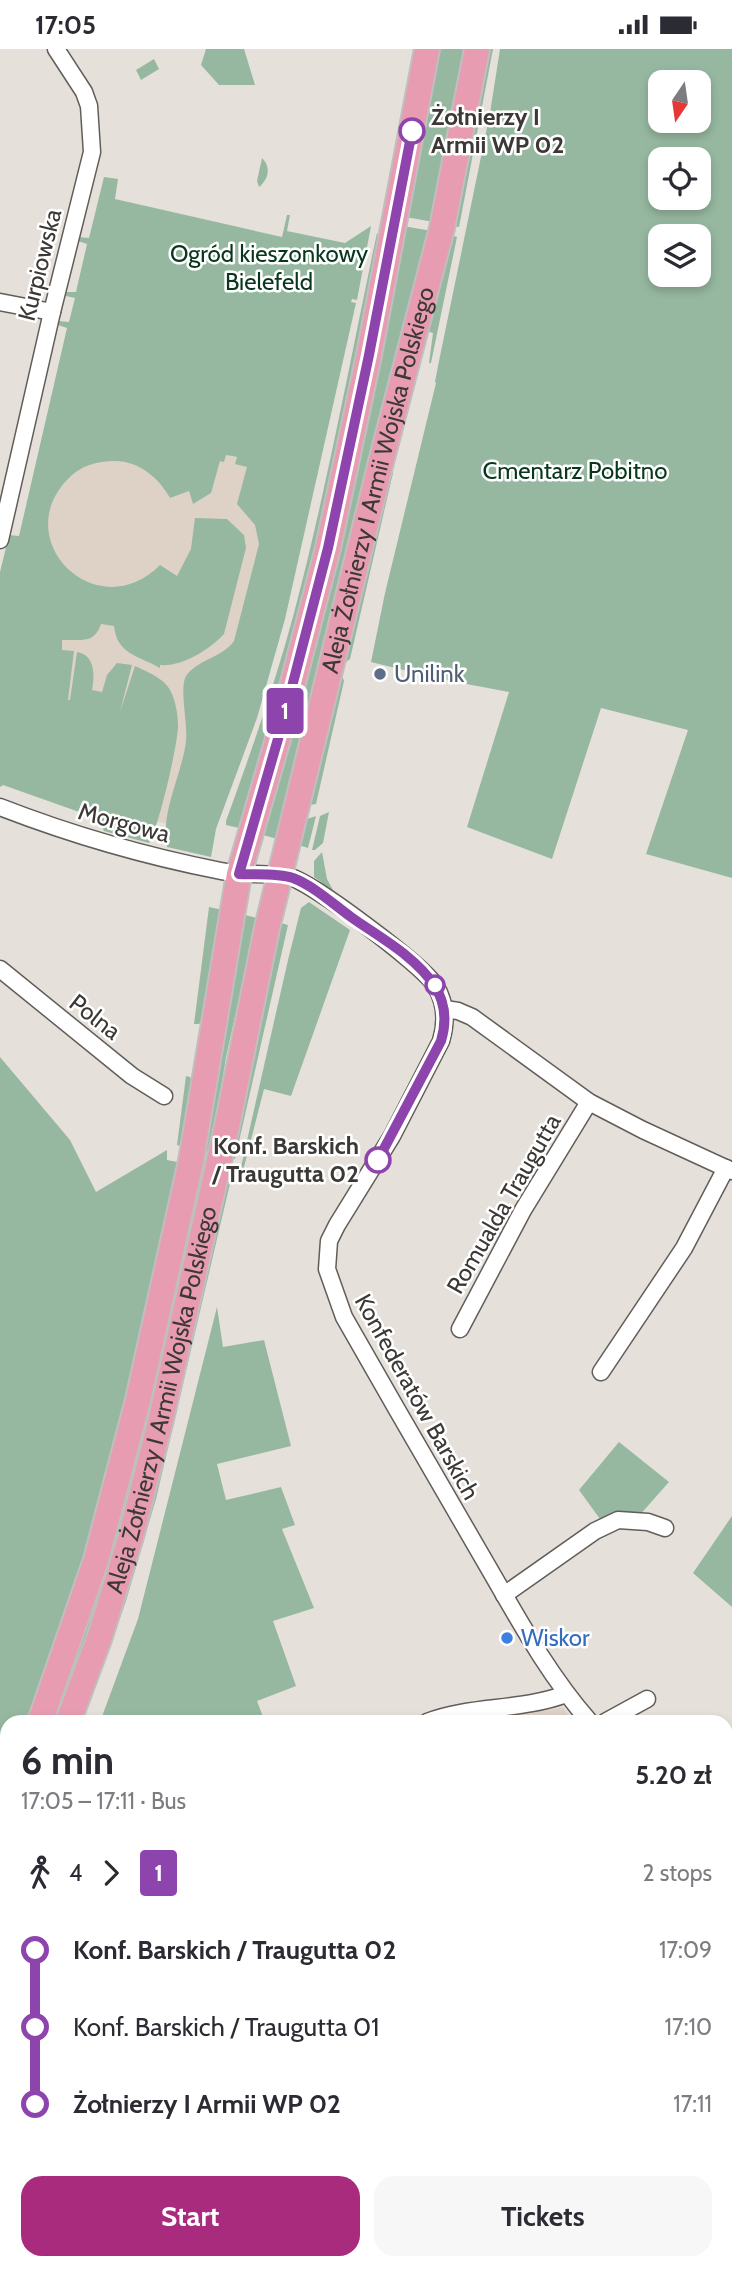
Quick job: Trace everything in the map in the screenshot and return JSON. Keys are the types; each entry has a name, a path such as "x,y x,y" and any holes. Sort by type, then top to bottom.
{"main road":[{"name":"Aleja Żołnierzy I Armii Wojska Polskiego","path":"42,1715 96,1560 138,1400 191,1161 239,874 282,725 328,548 369,355 427,49"},
{"name":"Aleja Żołnierzy I Armii Wojska Polskiego","path":"71,1715 99,1639 147,1476 227,1126 246,1023 280,876 382,458 442,228 477,49"}],"street":[{"name":"Kurpiowska","path":"0,540 92,152 89,106 80,84 56,49"},
{"path":"0,302 52,312"},
{"name":"Morgowa","path":"0,807 104,843 239,874"},
{"path":"239,874 280,876 297,880 315,890 403,954 431,980 445,1009"},
{"name":"Polna","path":"0,969 112,1059 164,1096"},
{"name":"Romualda Traugutta","path":"445,1009 471,1017 589,1102 729,1170"},
{"name":"Konfederatów Barskich","path":"445,1009 445,1026 438,1049 391,1136 332,1233 327,1253 327,1269 338,1303 359,1344 545,1664 582,1715"},
{"name":"Romualda Traugutta","path":"460,1329 523,1210 589,1102"},
{"path":"601,1372 684,1248 729,1170"},
{"path":"504,1595 606,1525 618,1520 665,1528"},
{"path":"452,1715 525,1706 566,1694"},
{"path":"618,1715 647,1699"}],"shaded area":[{"path":"52,409 288,471 234,689 172,825 0,782"},
{"path":"563,1707 568,1715 517,1715"}],"green space":[{"path":"206,49 244,49 255,85 219,85 201,65"},
{"path":"436,49 468,49 434,222 405,217"},
{"path":"487,49 493,49 459,227 452,226"},
{"name":"Cmentarz Pobitno","path":"500,49 732,49 732,878 646,854 688,730 601,708 552,859 467,827 509,692 371,662 438,366 490,113"},
{"path":"154,59 159,69 141,80 136,70"},
{"path":"262,158 268,173 259,187 257,181"},
{"name":"Ogród kieszonkowy Bielefeld","path":"104,177 118,179 115,199 282,237 287,215 290,215 287,231 345,243 371,226 357,300 352,299 351,302 356,303 285,619 257,718 216,829 211,857 167,847 166,820 186,741 184,681 197,666 223,651 234,641 259,544 255,525 237,504 247,467 235,464 237,457 226,455 224,462 220,461 211,493 193,504 189,491 170,498 160,484 140,467 115,461 95,463 77,471 67,480 52,504 48,528 54,550 68,569 88,582 111,587 136,582 160,565 177,576 191,549 195,518 227,519 244,535 246,548 224,634 195,656 177,663 160,665 160,668 124,648 119,643 114,626 101,624 90,638 62,640 62,650 74,651 68,700 77,652 90,661 93,672 92,690 102,692 107,675 117,663 132,665 120,712 135,666 160,679 172,694 178,718 177,737 162,804 149,843 104,831 99,819 3,785 0,787 0,572 9,535 19,536 67,328 58,325 58,321 69,322 75,298 66,296 65,292 76,292 87,244 78,241 78,237 89,238"},
{"path":"403,226 432,231 281,840 263,835 291,739 324,606"},
{"path":"377,233 381,240 319,545 239,828 226,825 271,692 306,566"},
{"path":"450,235 457,237 429,363 433,333 426,331"},
{"path":"391,469 393,473 350,659 346,662 344,660"},
{"path":"343,678 316,804 308,805 338,679"},
{"path":"329,812 323,843 312,850 320,816"},
{"path":"316,816 308,848 299,845 304,820"},
{"path":"322,852 327,879 334,892 314,877 314,861"},
{"path":"309,902 350,930 291,1096 264,1089 244,1167 261,1185 241,1167 301,908"},
{"path":"209,907 223,910 206,1018 199,1024 194,1024"},
{"path":"241,914 257,918 226,1057 211,1153 202,1151"},
{"path":"281,923 288,925 235,1159 229,1157"},
{"path":"0,1057 70,1140 96,1192 167,1150 167,1160 182,1163 99,1518 31,1715 0,1715"},
{"path":"186,1076 190,1077 195,1087 185,1147 177,1145"},
{"path":"199,1167 208,1169 121,1538 60,1715 51,1715"},
{"path":"225,1173 232,1175 156,1499 126,1601 85,1715 79,1715"},
{"path":"217,1307 223,1347 264,1340 291,1446 217,1464 226,1500 281,1487 295,1525 282,1529 314,1608 273,1621 296,1686 257,1701 262,1715 103,1715 138,1619"},
{"path":"619,1442 669,1482 638,1517 600,1519 579,1490"},
{"path":"732,1516 732,1607 693,1573"}],"bus line":[{"name":"1","path":"378,1160 441,1041 446,1021 442,1000 431,980 403,954 315,890 290,877 239,874 282,725 328,548 412,131"}],"place":[{"name":"Żołnierzy I Armii WP 02","path":"412,131"},
{"name":"Unilink","path":"380,674"},
{"name":"Konf. Barskich / Traugutta 02","path":"378,1160"},
{"name":"Wiskor","path":"507,1638"}]}
